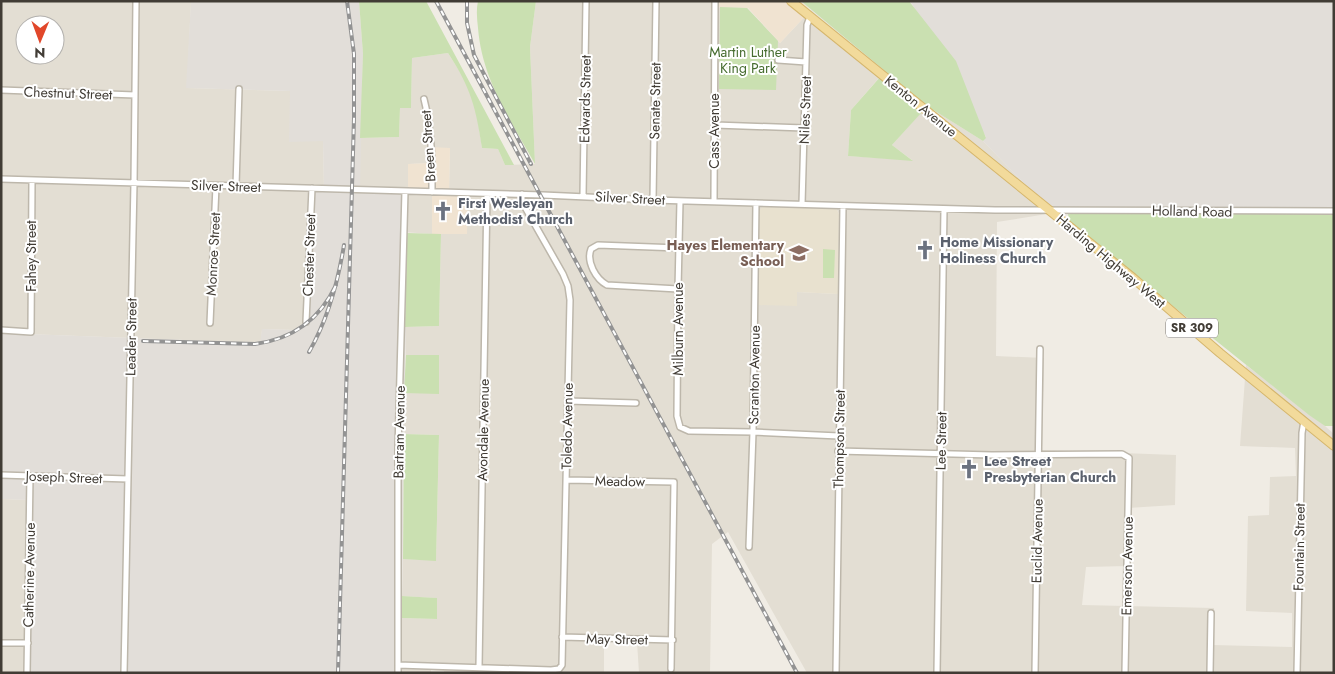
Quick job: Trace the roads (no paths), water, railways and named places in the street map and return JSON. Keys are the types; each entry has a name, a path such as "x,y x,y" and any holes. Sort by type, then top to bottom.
{"main road":[{"name":"Kenton Avenue","path":"791,1 1050,211"},
{"name":"Harding Highway West","path":"1050,211 1334,446"}],"street":[{"name":"Leader Street","path":"124,673 136,1"},
{"name":"Edwards Street","path":"583,196 586,1"},
{"name":"Senate Street","path":"653,200 656,1"},
{"name":"Cass Avenue","path":"714,202 716,1"},
{"name":"Niles Street","path":"802,204 807,25 810,16"},
{"path":"778,60 806,62"},
{"path":"236,186 240,89"},
{"name":"Chestnut Street","path":"1,90 135,95"},
{"name":"Breen Street","path":"424,99 429,120 432,192"},
{"path":"714,125 804,128"},
{"name":"Silver Street","path":"1,179 1050,211"},
{"name":"Fahey Street","path":"1,330 31,332 32,180"},
{"name":"Monroe Street","path":"210,323 216,186"},
{"name":"Chester Street","path":"306,322 312,188"},
{"name":"Bartram Avenue","path":"398,673 398,448 405,191"},
{"name":"Avondale Avenue","path":"479,667 487,194"},
{"name":"Toledo Avenue","path":"479,667 551,670 559,669 562,661 570,300 568,286 563,274 522,202 522,194"},
{"name":"Milburn Avenue","path":"680,201 677,416 680,427 689,431 753,432"},
{"name":"Scranton Avenue","path":"749,547 753,432 756,203"},
{"name":"Thompson Street","path":"836,673 843,206"},
{"name":"Lee Street","path":"937,673 944,209"},
{"name":"Holland Road","path":"1050,211 1334,211"},
{"path":"678,289 607,285 601,281 592,267 589,255 591,249 598,245 679,248"},
{"name":"Euclid Avenue","path":"1035,673 1040,349"},
{"path":"568,401 636,403"},
{"name":"Fountain Street","path":"1296,673 1302,433 1304,421"},
{"path":"753,432 839,436"},
{"path":"838,450 1039,455"},
{"name":"Emerson Avenue","path":"1039,455 1122,454 1128,458 1125,673"},
{"name":"Joseph Street","path":"1,475 128,479"},
{"name":"Catherine Avenue","path":"27,673 30,476"},
{"name":"Meadow","path":"566,480 674,482 673,640"},
{"path":"1210,613 1210,673"},
{"name":"May Street","path":"562,637 673,640"},
{"path":"671,669 673,640"},
{"path":"1,643 28,643"},
{"path":"398,664 479,667"}],"railway":[{"path":"338,673 354,118 354,54 347,1"},
{"path":"436,1 797,673"},
{"path":"467,1 467,23 474,55 531,164"},
{"path":"309,352 322,327 331,300 339,273 344,245"},
{"path":"143,341 255,344 269,341 293,332 304,325 322,308 336,285"}],"place":[{"name":"First Wesleyan Methodist Church","path":"443,211"},
{"name":"Home Missionary Holiness Church","path":"925,250"},
{"name":"Hayes Elementary School","path":"799,253"},
{"name":"Lee Street Presbyterian Church","path":"969,469"}],"park label":[{"name":"Martin Luther King Park","path":"748,60"}]}
